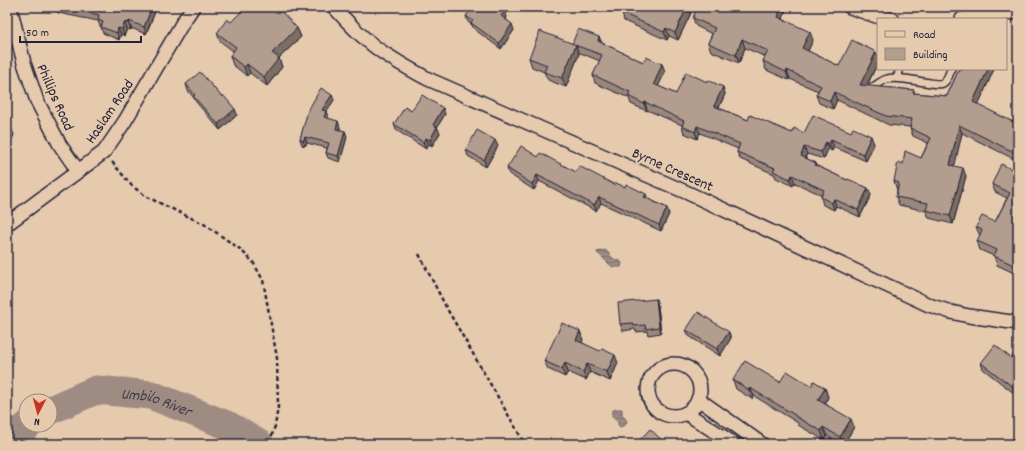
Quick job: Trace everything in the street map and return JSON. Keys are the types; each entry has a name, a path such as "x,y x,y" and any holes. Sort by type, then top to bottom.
{"street":[{"name":"Phillips Road","path":"10,7 24,63 37,100 60,144 78,171"},
{"name":"Haslam Road","path":"7,224 104,152 125,121 193,7"},
{"name":"Byrne Crescent","path":"334,7 371,44 389,57 428,79 688,193 929,305 969,316 1018,323"},
{"path":"850,7 887,18"},
{"path":"970,18 1018,12"},
{"path":"676,364 687,367 696,376 700,387 698,399 686,413 675,416 663,414 653,406 648,395 648,383 654,372 664,366 676,364"},
{"path":"698,399 759,443"},
{"path":"686,413 734,444"}],"lane":[{"path":"898,78 899,70"},
{"path":"874,87 887,79 898,78 939,84 943,83 951,70"}],"path":[{"path":"104,152 132,186 147,197 204,224 240,249 253,262 263,280 277,358 278,407 275,426 269,444"},
{"path":"419,254 446,307 525,444"}],"shaded area":[{"path":"605,250 615,260 622,263 621,267 613,267 597,253"},
{"path":"622,409 622,414 627,421 625,425 620,427 612,414 612,411"}],"building":[{"path":"60,7 152,7 144,27 129,21 128,23 125,22 122,29 118,28 117,33 101,27 103,22 98,20 99,15"},
{"path":"246,7 277,7 297,28 272,53 279,58 264,77 247,64 244,67 230,56 236,47 217,33 227,19 231,22"},
{"path":"473,7 499,7 505,11 501,16 512,24 499,43 471,23 473,21 466,16"},
{"path":"625,7 687,7 675,33 666,28 664,32 622,13"},
{"path":"697,7 781,7 778,17 810,32 802,48 839,66 852,40 876,52 860,85 914,90 913,93 947,96 959,70 988,70 973,102 1013,122 1018,112 1018,154 959,125 950,165 963,168 950,216 926,210 928,203 896,197 899,183 894,181 898,162 903,164 905,151 921,158 931,138 910,128 912,119 886,116 834,92 830,101 816,95 821,86 787,70 786,72 763,61 768,51 742,39 736,55 708,43 715,28 693,18"},
{"path":"578,29 599,37 598,41 643,62 646,57 662,64 654,84 676,94 686,72 707,82 708,80 723,87 714,106 748,120 750,115 792,133 794,128 804,133 813,115 851,132 853,128 871,136 863,154 831,140 829,144 826,142 821,152 804,147 801,156 816,163 815,165 868,188 858,210 834,199 832,203 821,197 824,190 792,175 790,179 773,171 775,168 737,152 740,144 697,126 695,132 682,126 684,121 645,102 644,104 628,96 630,92 593,75 602,55 572,44"},
{"path":"540,31 576,45 562,78 544,72 547,65 529,58"},
{"path":"200,72 235,109 218,124 193,96 195,95 186,84"},
{"path":"321,88 332,95 322,110 326,111 324,117 338,121 336,129 345,131 338,156 326,153 329,143 305,137 303,141 300,139 309,107"},
{"path":"422,95 443,108 433,125 437,127 430,140 426,138 423,142 394,124 405,107 411,111"},
{"path":"7,127 12,130 7,140"},
{"path":"477,130 495,140 484,160 466,150"},
{"path":"521,146 538,157 540,153 576,172 579,166 615,185 616,183 625,187 626,184 646,194 644,197 667,208 659,225 599,197 594,205 537,175 532,184 507,168"},
{"path":"1001,164 1018,172 1018,220 1015,226 1018,227 1018,267 994,256 997,250 977,241 982,230 976,227 982,216 995,222 1010,193 992,184"},
{"path":"656,299 659,327 646,329 645,325 634,326 633,323 620,324 618,303"},
{"path":"698,312 729,332 717,349 686,330"},
{"path":"562,323 580,331 576,340 600,351 602,349 615,355 607,372 587,364 583,372 565,363 562,369 544,361"},
{"path":"995,345 1011,358 1018,350 1018,380 1013,387 981,363"},
{"path":"745,361 780,382 787,371 811,386 814,381 825,388 818,400 851,419 840,437 823,427 821,431 750,388 749,390 733,380"},
{"path":"650,429 666,444 636,444"},
{"path":"704,440 712,444 702,444"}],"waterway":[{"name":"Umbilo River","path":"58,407 96,390 151,395 229,426 259,444"},
{"name":"Umbilo River","path":"7,443 19,433"}]}
